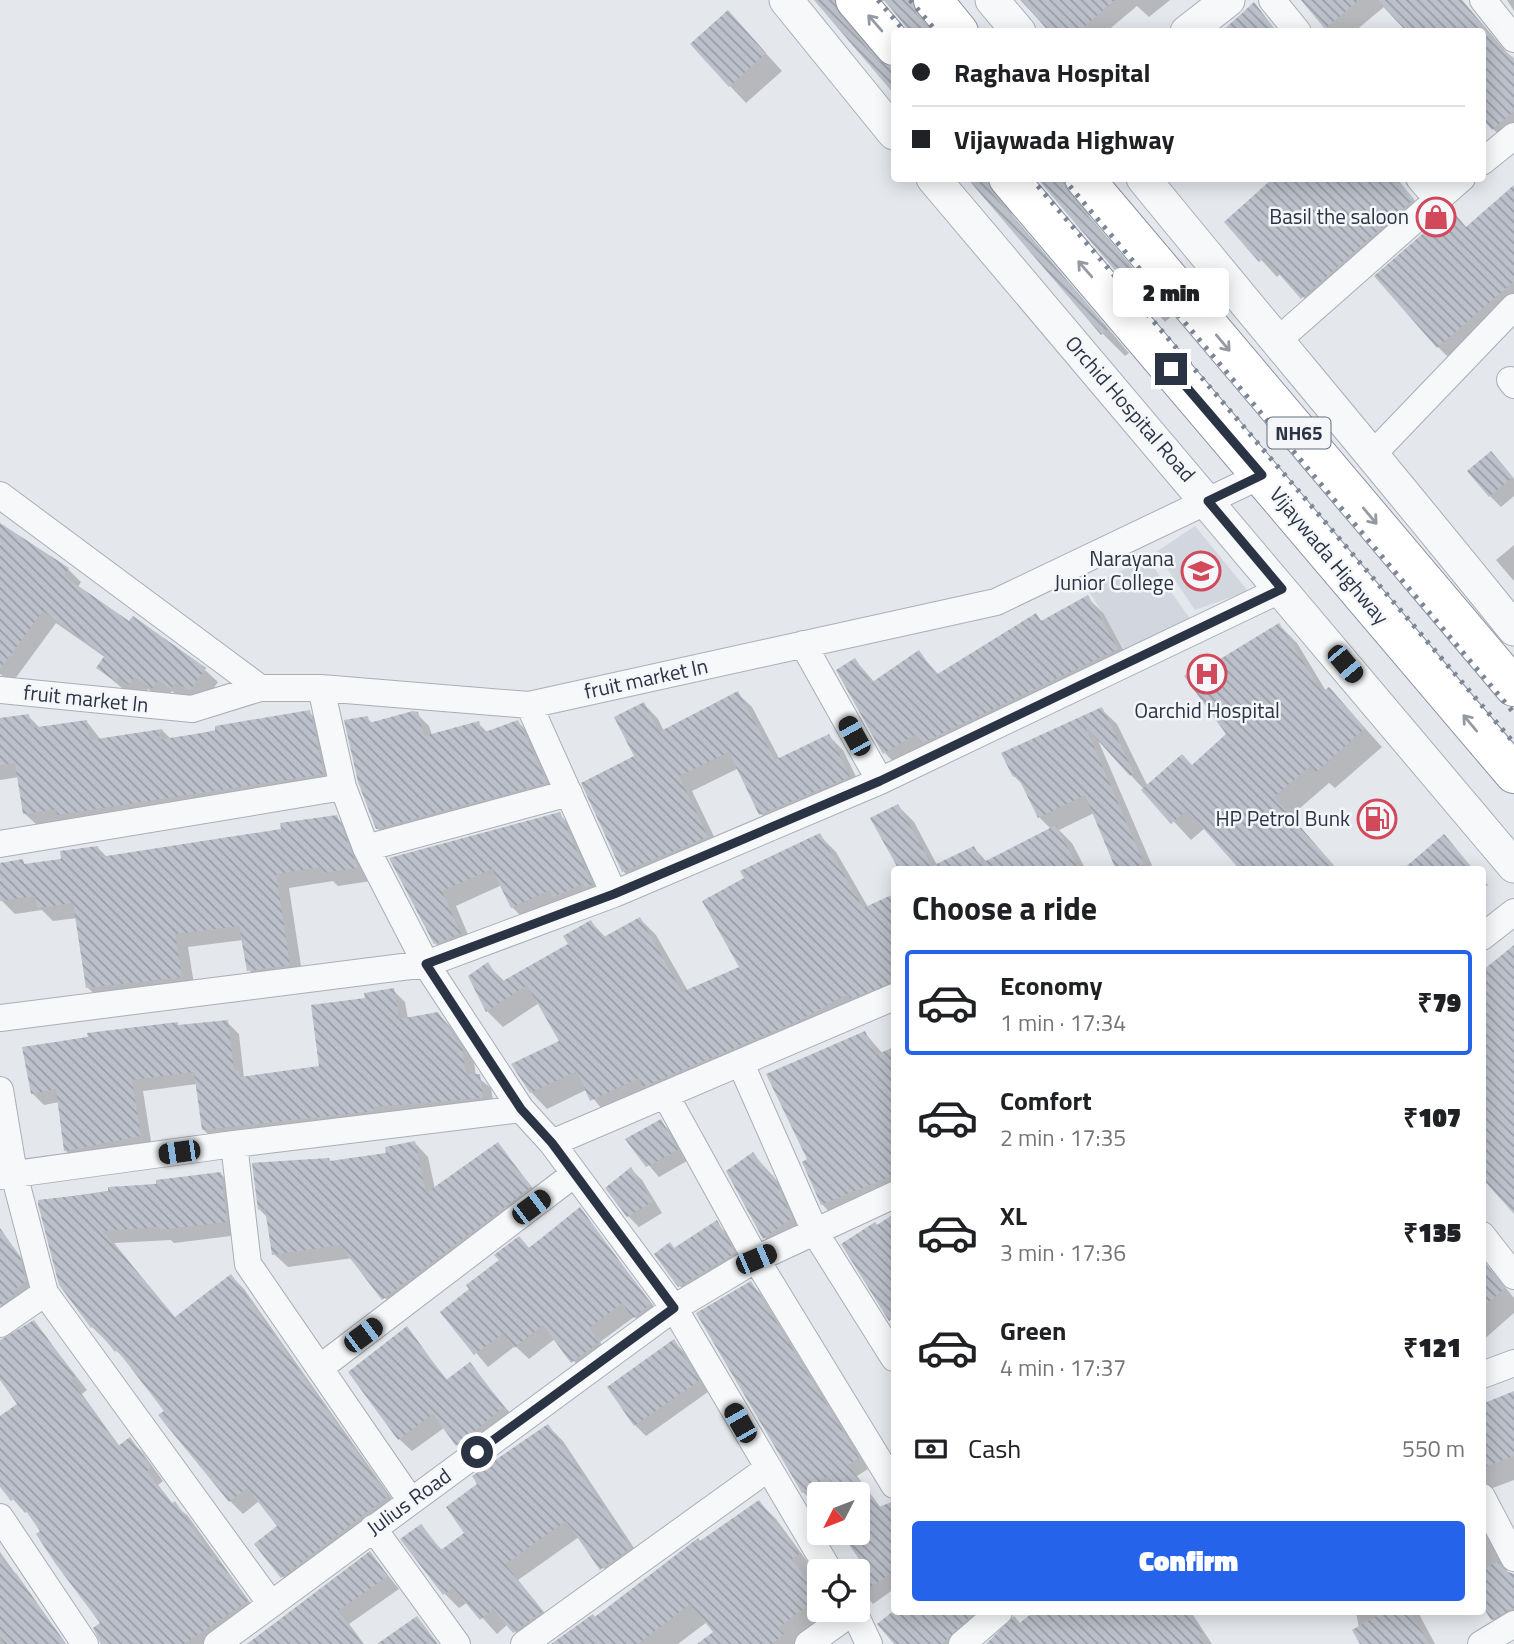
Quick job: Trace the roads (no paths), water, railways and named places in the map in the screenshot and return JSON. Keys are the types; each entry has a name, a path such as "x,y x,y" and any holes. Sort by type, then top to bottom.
{"highway":[{"path":"855,0 891,42"},
{"path":"933,0 956,28"},
{"name":"Vijaywada Highway","path":"1011,182 1514,775"},
{"name":"NH65","path":"1087,182 1514,687"}],"street":[{"path":"786,0 891,129"},
{"path":"992,0 1016,28"},
{"path":"1192,28 1228,0"},
{"path":"1272,0 1295,28"},
{"path":"1483,0 1514,39"},
{"path":"1486,159 1514,136"},
{"name":"Orchid Hospital Road","path":"936,182 1514,866"},
{"path":"1146,182 1276,342 1373,454 1514,629"},
{"path":"1422,182 1437,199"},
{"path":"1276,342 1457,182"},
{"path":"1373,454 1514,307"},
{"name":"fruit market ln","path":"0,690 192,709 260,688 321,688 529,705 996,602 1262,475"},
{"path":"0,495 260,688"},
{"path":"0,1018 426,964 614,894 880,781 1282,589"},
{"path":"803,644 880,781"},
{"path":"321,688 343,787 366,848 426,964 521,1109 552,1143 573,1175 674,1308 822,1559"},
{"path":"529,705 614,894"},
{"path":"0,844 343,787"},
{"path":"366,848 569,793"},
{"path":"1486,934 1514,912"},
{"path":"552,1143 891,998"},
{"path":"741,1064 816,1234 891,1353"},
{"path":"0,1090 7,1175 45,1293 271,1604"},
{"path":"666,1096 756,1259 891,1476"},
{"path":"7,1175 521,1109"},
{"path":"234,1144 248,1264 411,1501"},
{"path":"321,1367 573,1175"},
{"name":"Julius Road","path":"217,1644 256,1634 271,1604 674,1308 756,1259 816,1234 891,1196"},
{"path":"1486,1240 1514,1276"},
{"path":"0,1324 45,1293"},
{"path":"1486,1374 1514,1363"},
{"path":"524,1644 767,1469"},
{"path":"1486,1505 1514,1558"},
{"path":"0,1517 85,1644"},
{"path":"373,1528 457,1644"},
{"path":"962,1644 994,1615"},
{"path":"808,1644 839,1622"},
{"path":"859,1622 869,1644"},
{"path":"1481,1644 1512,1632"}],"railway":[{"path":"878,0 902,28"},
{"path":"910,0 934,28"},
{"path":"1034,182 1514,743"},
{"path":"1066,182 1514,713"}],"place":[{"name":"Basil the saloon","path":"1436,217"},
{"name":"Narayana Junior College","path":"1201,571"},
{"name":"Oarchid Hospital","path":"1207,674"},
{"name":"HP Petrol Bunk","path":"1377,819"}]}
